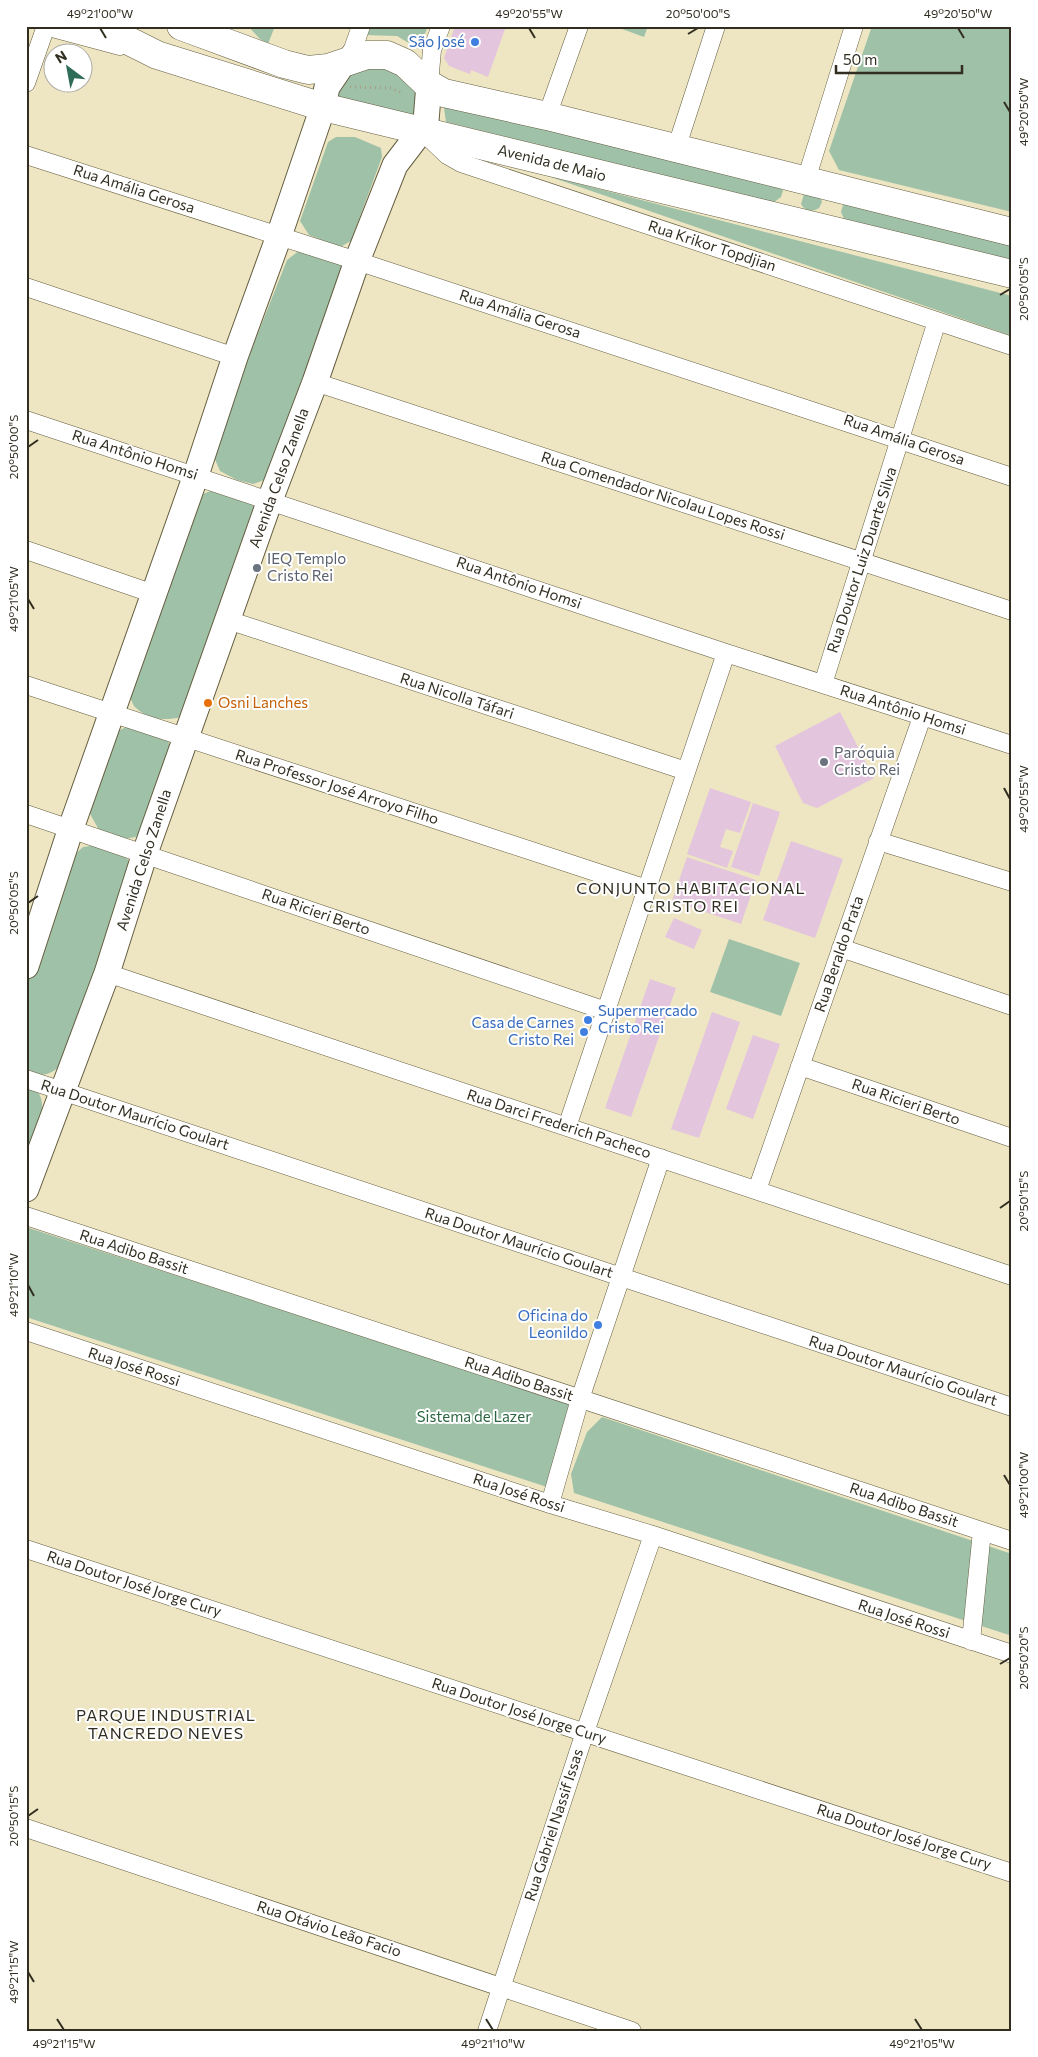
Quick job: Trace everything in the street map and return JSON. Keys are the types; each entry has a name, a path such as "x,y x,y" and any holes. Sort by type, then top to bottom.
{"main road":[{"name":"Avenida de Maio","path":"100,26 157,55 323,107 1012,274"},
{"path":"181,26 225,34 284,64 308,70 328,68 367,55 387,56 405,63 429,84 444,93 548,116 1012,232"},
{"path":"762,214 789,202 806,180"},
{"path":"833,188 836,207 836,231"}],"street":[{"path":"26,83 46,26 69,34 157,55"},
{"path":"28,954 196,475 235,357 279,236 323,107 327,87 353,49 361,26"},
{"name":"Avenida Celso Zanella","path":"26,1189 64,1092 107,973 145,853 270,500 315,382 357,260 395,164 421,131 428,110 432,50 441,26"},
{"path":"548,116 579,26"},
{"path":"676,149 716,26"},
{"path":"806,180 854,26"},
{"name":"Rua Krikor Topdjian","path":"421,131 447,156 461,163 1012,346"},
{"name":"Rua Amália Gerosa","path":"26,155 357,260 901,438 1012,477"},
{"path":"26,287 235,357"},
{"name":"Rua Doutor Luiz Duarte Silva","path":"823,684 938,322"},
{"name":"Rua Comendador Nicolau Lopes Rossi","path":"315,382 1012,611"},
{"name":"Rua Antônio Homsi","path":"26,420 196,475 726,653 1012,745"},
{"path":"26,550 154,594"},
{"name":"Rua Nicolla Táfari","path":"228,620 686,771"},
{"path":"567,1127 726,653"},
{"name":"Rua Professor José Arroyo Filho","path":"26,685 647,889"},
{"name":"Rua Beraldo Prata","path":"756,1190 922,717"},
{"name":"Rua Ricieri Berto","path":"26,814 606,1011"},
{"path":"878,842 1012,882"},
{"path":"841,948 1012,1006"},
{"name":"Rua Darci Frederich Pacheco","path":"107,973 1012,1276"},
{"name":"Rua Ricieri Berto","path":"800,1066 1012,1138"},
{"name":"Rua Doutor Maurício Goulart","path":"26,1079 1012,1407"},
{"path":"550,1504 580,1399 661,1158"},
{"name":"Rua Adibo Bassit","path":"26,1216 1012,1541"},
{"name":"Rua José Rossi","path":"26,1331 1012,1654"},
{"path":"971,1641 982,1531"},
{"name":"Rua Gabriel Nassif Issas","path":"487,2031 585,1732 653,1535"},
{"name":"Rua Doutor José Jorge Cury","path":"26,1549 1012,1872"},
{"name":"Rua Otávio Leão Facio","path":"26,1828 632,2031"}],"green space":[{"path":"248,26 275,26 268,44 260,39"},
{"path":"366,26 428,26 419,49 397,36 363,35"},
{"path":"614,26 648,26 644,37"},
{"path":"872,26 1012,26 1012,212 839,170 829,151"},
{"path":"377,61 416,85 419,121 331,102 343,76"},
{"path":"443,101 775,181 783,191 781,197 773,203 446,122"},
{"path":"336,137 355,137 381,148 382,157 351,241 340,247 309,235 300,221 328,142"},
{"path":"545,175 1012,296 1012,336"},
{"path":"804,194 820,196 822,202 819,208 811,211 804,208 801,204"},
{"path":"848,201 1012,241 1012,262 845,221 841,212 843,205"},
{"path":"300,250 332,257 345,270 270,478 253,484 237,480 220,471 214,457 228,409 287,260"},
{"path":"213,490 250,502 256,510 181,717 163,719 152,717 135,707 129,694 203,494"},
{"path":"128,726 166,737 174,753 140,836 120,840 100,832 88,810 118,731"},
{"path":"97,845 126,857 134,870 66,1060 52,1072 38,1075 26,1071 26,980 73,856 83,847"},
{"path":"729,939 800,963 781,1016 710,992"},
{"path":"26,1085 37,1091 41,1098 42,1106 39,1125 26,1160"},
{"name":"Sistema de Lazer","path":"26,1227 571,1403 547,1487 26,1317"},
{"path":"602,1417 1012,1554 1012,1636 574,1493 571,1474 587,1432"}],"building":[{"name":"São José","path":"455,26 506,26 488,77 471,70 470,74 449,66 444,58"},
{"name":"Paróquia Cristo Rei","path":"840,712 874,778 817,808 803,803 775,746"},
{"path":"710,788 751,802 740,833 726,829 720,847 733,851 727,868 687,854"},
{"path":"753,803 780,812 759,876 731,867"},
{"path":"791,841 843,859 815,938 763,920"},
{"path":"687,857 756,880 741,924 672,901"},
{"path":"674,918 702,930 694,949 665,937"},
{"path":"650,979 676,988 631,1117 605,1108"},
{"path":"712,1012 740,1022 699,1138 671,1129"},
{"path":"753,1035 780,1044 753,1119 726,1109"}],"place":[{"name":"São José","path":"475,42"},
{"name":"IEQ Templo Cristo Rei","path":"257,568"},
{"name":"Osni Lanches","path":"208,703"},
{"name":"Paróquia Cristo Rei","path":"824,762"},
{"name":"Supermercado Cristo Rei","path":"588,1020"},
{"name":"Casa de Carnes Cristo Rei","path":"584,1032"},
{"name":"Oficina do Leonildo","path":"598,1325"}],"district":[{"name":"CONJUNTO HABITACIONAL CRISTO REI","path":"691,897"},
{"name":"PARQUE INDUSTRIAL TANCREDO NEVES","path":"166,1724"}]}
